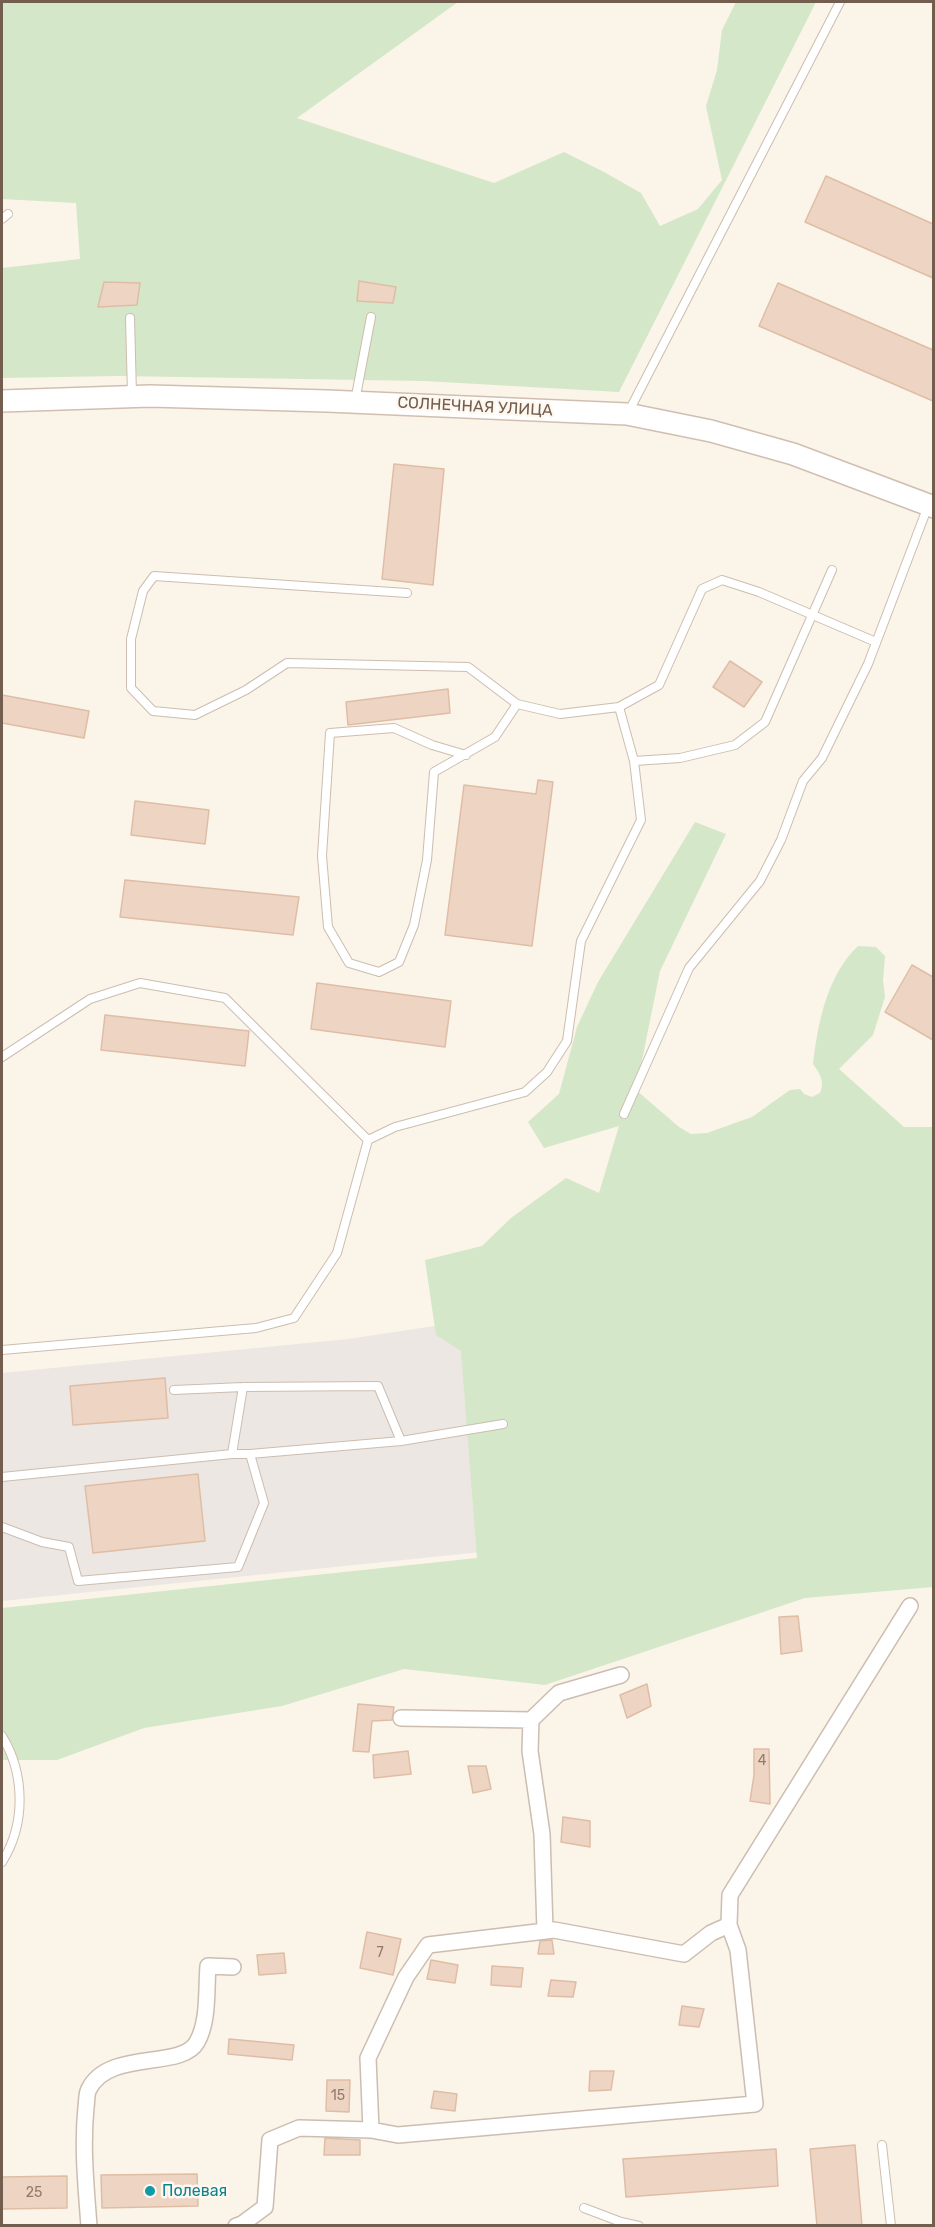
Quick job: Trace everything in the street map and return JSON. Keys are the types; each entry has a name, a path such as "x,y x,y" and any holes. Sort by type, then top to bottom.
{"street":[{"name":"СОЛНЕЧНАЯ УЛИЦА","path":"2,401 132,397 354,402 627,414 711,431 793,454 931,506"},
{"path":"239,2225 265,2207 270,2140 299,2128 371,2130 398,2135 754,2104 738,1950 729,1925 730,1894 910,1606"},
{"path":"545,1931 542,1834 530,1750 531,1720 559,1693 621,1675"},
{"path":"401,1718 531,1720"},
{"path":"371,2130 368,2058 406,1977 428,1945 554,1930 684,1954 711,1934 729,1925"},
{"path":"89,2226 83,2135 88,2090 99,2076 122,2065 176,2056 196,2045 203,2029 208,1966 233,1967"}],"lane":[{"path":"627,414 840,2"},
{"path":"354,402 371,317"},
{"path":"130,318 132,397"},
{"path":"624,1113 689,968 760,881 781,840 803,781 822,758 868,664 931,506"},
{"path":"634,761 680,758 735,745 765,722 832,570"},
{"path":"407,593 154,576 142,591 131,639 131,688 153,711 195,715 246,690 287,663 468,667 517,704 560,714 619,707 659,685 702,589 722,580 759,592 876,642"},
{"path":"466,755 432,745 394,728 330,733 322,856 328,927 349,963 379,972 399,962 414,925 427,860 434,772 466,755 495,737 517,704"},
{"path":"2,1350 256,1329 294,1318 337,1253 368,1140 395,1127 525,1092 547,1072 567,1041 581,940 641,820 634,761 619,707"},
{"path":"2,1057 90,999 140,983 225,998 368,1140"},
{"path":"174,1390 378,1386 401,1441"},
{"path":"232,1454 243,1387"},
{"path":"2,1477 232,1454 401,1441 503,1424"},
{"path":"2,1527 42,1542 69,1547 78,1581 238,1567 264,1503 250,1454"},
{"path":"2,1736 11,1750 20,1789 13,1840 2,1862"},
{"path":"882,2145 891,2226"},
{"path":"584,2208 639,2226"}],"shaded area":[{"path":"481,1319 501,1550 2,1601 2,1373 348,1339"}],"green space":[{"path":"2,2 458,2 297,118 494,183 564,152 641,193 660,226 698,209 722,180 706,106 717,70 722,30 736,2 816,2 619,392 424,381 119,376 2,378 2,268 80,259 76,203 2,199"},
{"path":"695,822 726,834 660,971 636,1090 679,1127 691,1134 707,1133 752,1117 790,1090 800,1089 804,1094 812,1097 820,1093 821,1078 813,1064 821,1016 831,985 847,958 858,946 876,947 885,956 883,980 885,997 873,1035 839,1069 904,1127 933,1127 933,1587 805,1598 545,1685 404,1669 282,1706 144,1728 57,1760 2,1760 2,1608 477,1558 461,1351 436,1335 425,1260 482,1246 511,1218 566,1178 599,1193 619,1126 544,1148 528,1122 559,1094 577,1027 598,982"}],"building":[{"path":"826,176 933,224 933,278 805,222"},
{"path":"359,281 396,287 393,303 357,301"},
{"path":"104,282 140,283 137,305 98,307"},
{"path":"778,283 933,350 933,401 759,326"},
{"path":"394,464 444,469 433,585 382,579"},
{"path":"730,661 762,682 744,707 713,687"},
{"path":"448,689 450,713 348,725 346,702"},
{"path":"2,695 89,711 84,738 2,723"},
{"path":"538,780 553,782 532,946 445,935 464,785 536,794"},
{"path":"135,801 209,810 205,844 131,835"},
{"path":"125,880 299,897 293,935 120,917"},
{"path":"912,965 933,977 933,1040 885,1012"},
{"path":"317,983 451,1001 445,1047 311,1029"},
{"path":"105,1015 249,1031 245,1066 101,1050"},
{"path":"165,1378 168,1418 73,1425 70,1386"},
{"path":"198,1474 205,1541 93,1553 85,1486"},
{"path":"798,1616 802,1651 781,1654 779,1617"},
{"path":"647,1684 651,1706 627,1718 620,1695"},
{"path":"358,1704 394,1707 392,1720 372,1721 369,1752 353,1751"},
{"path":"754,1749 769,1749 770,1804 750,1801 754,1775"},
{"path":"408,1751 411,1774 374,1778 373,1755"},
{"path":"468,1766 486,1766 491,1789 473,1793"},
{"path":"563,1817 590,1821 590,1847 561,1842"},
{"path":"367,1932 401,1939 393,1975 360,1968"},
{"path":"552,1940 554,1954 538,1954 540,1941"},
{"path":"284,1953 286,1973 259,1975 257,1955"},
{"path":"431,1960 458,1965 455,1983 427,1979"},
{"path":"492,1966 523,1968 521,1987 491,1985"},
{"path":"551,1980 576,1982 573,1997 548,1996"},
{"path":"682,2006 704,2009 699,2027 679,2025"},
{"path":"229,2039 294,2045 292,2060 228,2054"},
{"path":"590,2071 614,2071 611,2090 589,2091"},
{"path":"327,2080 350,2080 349,2112 326,2111"},
{"path":"434,2091 457,2094 455,2111 431,2108"},
{"path":"325,2138 360,2140 360,2155 324,2155"},
{"path":"855,2145 862,2226 817,2226 810,2149"},
{"path":"776,2149 778,2186 626,2197 623,2159"},
{"name":"Полевая","path":"197,2174 198,2206 102,2208 101,2175"},
{"path":"67,2176 67,2208 2,2209 2,2177"}],"place":[{"name":"Полевая","path":"150,2191"}]}
